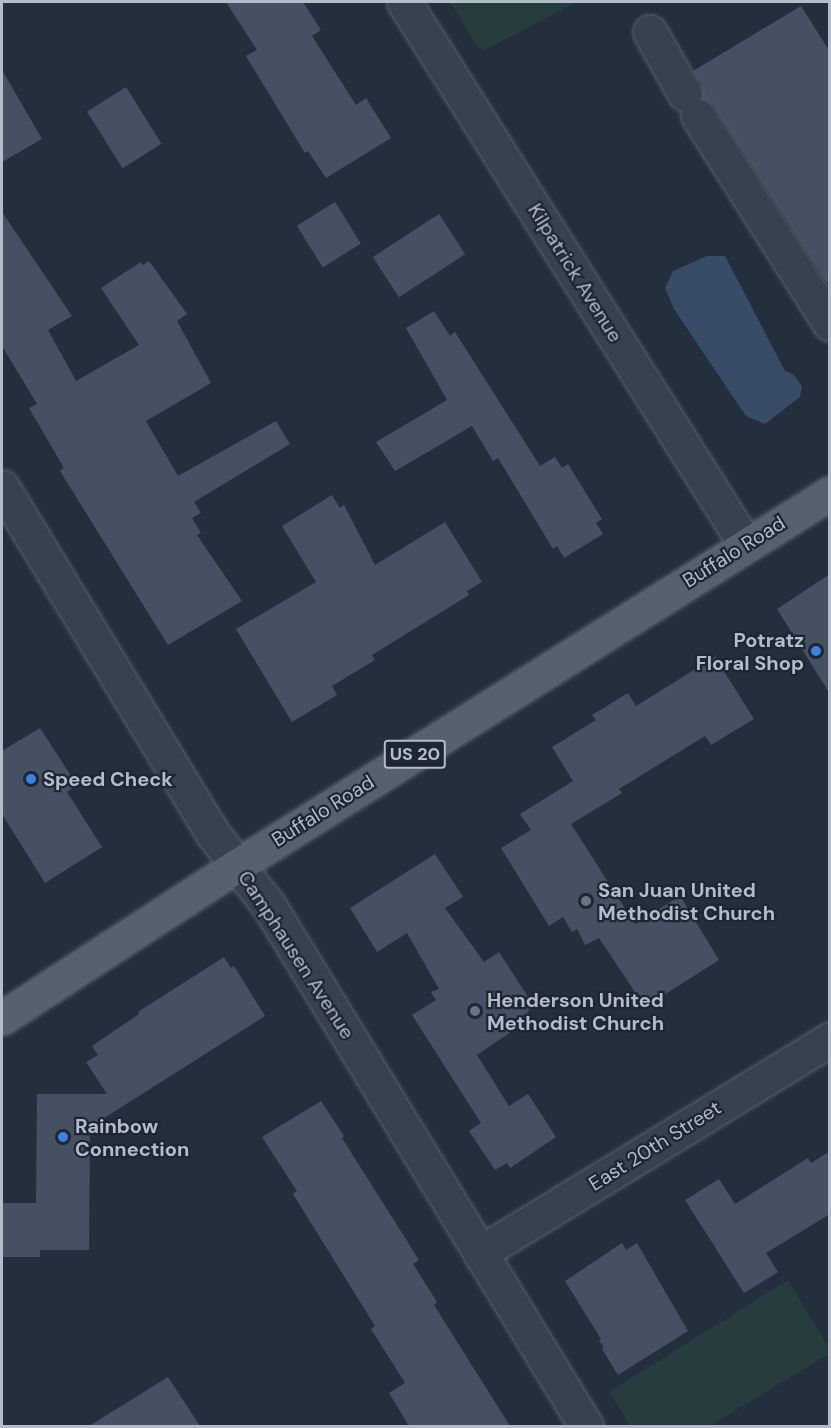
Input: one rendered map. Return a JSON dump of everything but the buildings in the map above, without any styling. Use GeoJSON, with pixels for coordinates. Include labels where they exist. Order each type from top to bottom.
{"type":"FeatureCollection","features":[{"type":"Feature","properties":{"kind":"main road","name":"Buffalo Road"},"geometry":{"type":"LineString","coordinates":[[2,1018],[238,865],[830,493]]}},
{"type":"Feature","properties":{"kind":"street","name":"Kilpatrick Avenue"},"geometry":{"type":"LineString","coordinates":[[404,2],[746,545]]}},
{"type":"Feature","properties":{"kind":"street"},"geometry":{"type":"LineString","coordinates":[[650,32],[692,105],[830,324]]}},
{"type":"Feature","properties":{"kind":"street","name":"Camphausen Avenue"},"geometry":{"type":"LineString","coordinates":[[2,487],[213,834],[269,906],[586,1426]]}},
{"type":"Feature","properties":{"kind":"street","name":"East 20th Street"},"geometry":{"type":"LineString","coordinates":[[480,1253],[830,1039]]}},
{"type":"Feature","properties":{"kind":"green space"},"geometry":{"type":"Polygon","coordinates":[[[450,2],[577,2],[485,50],[479,49],[450,2]]]}},
{"type":"Feature","properties":{"kind":"green space"},"geometry":{"type":"Polygon","coordinates":[[[788,1280],[829,1348],[829,1354],[710,1426],[630,1426],[609,1392],[788,1280]]]}},
{"type":"Feature","properties":{"kind":"water"},"geometry":{"type":"Polygon","coordinates":[[[707,256],[725,256],[785,371],[793,374],[802,386],[800,397],[765,424],[746,416],[674,309],[665,288],[673,271],[707,256]]]}},
{"type":"Feature","properties":{"kind":"place","name":"Potratz Floral Shop"},"geometry":{"type":"Point","coordinates":[816,651]}},
{"type":"Feature","properties":{"kind":"place","name":"Speed Check"},"geometry":{"type":"Point","coordinates":[31,779]}},
{"type":"Feature","properties":{"kind":"place","name":"San Juan United Methodist Church"},"geometry":{"type":"Point","coordinates":[586,901]}},
{"type":"Feature","properties":{"kind":"place","name":"Henderson United Methodist Church"},"geometry":{"type":"Point","coordinates":[475,1011]}},
{"type":"Feature","properties":{"kind":"place","name":"Rainbow Connection"},"geometry":{"type":"Point","coordinates":[63,1137]}}]}
